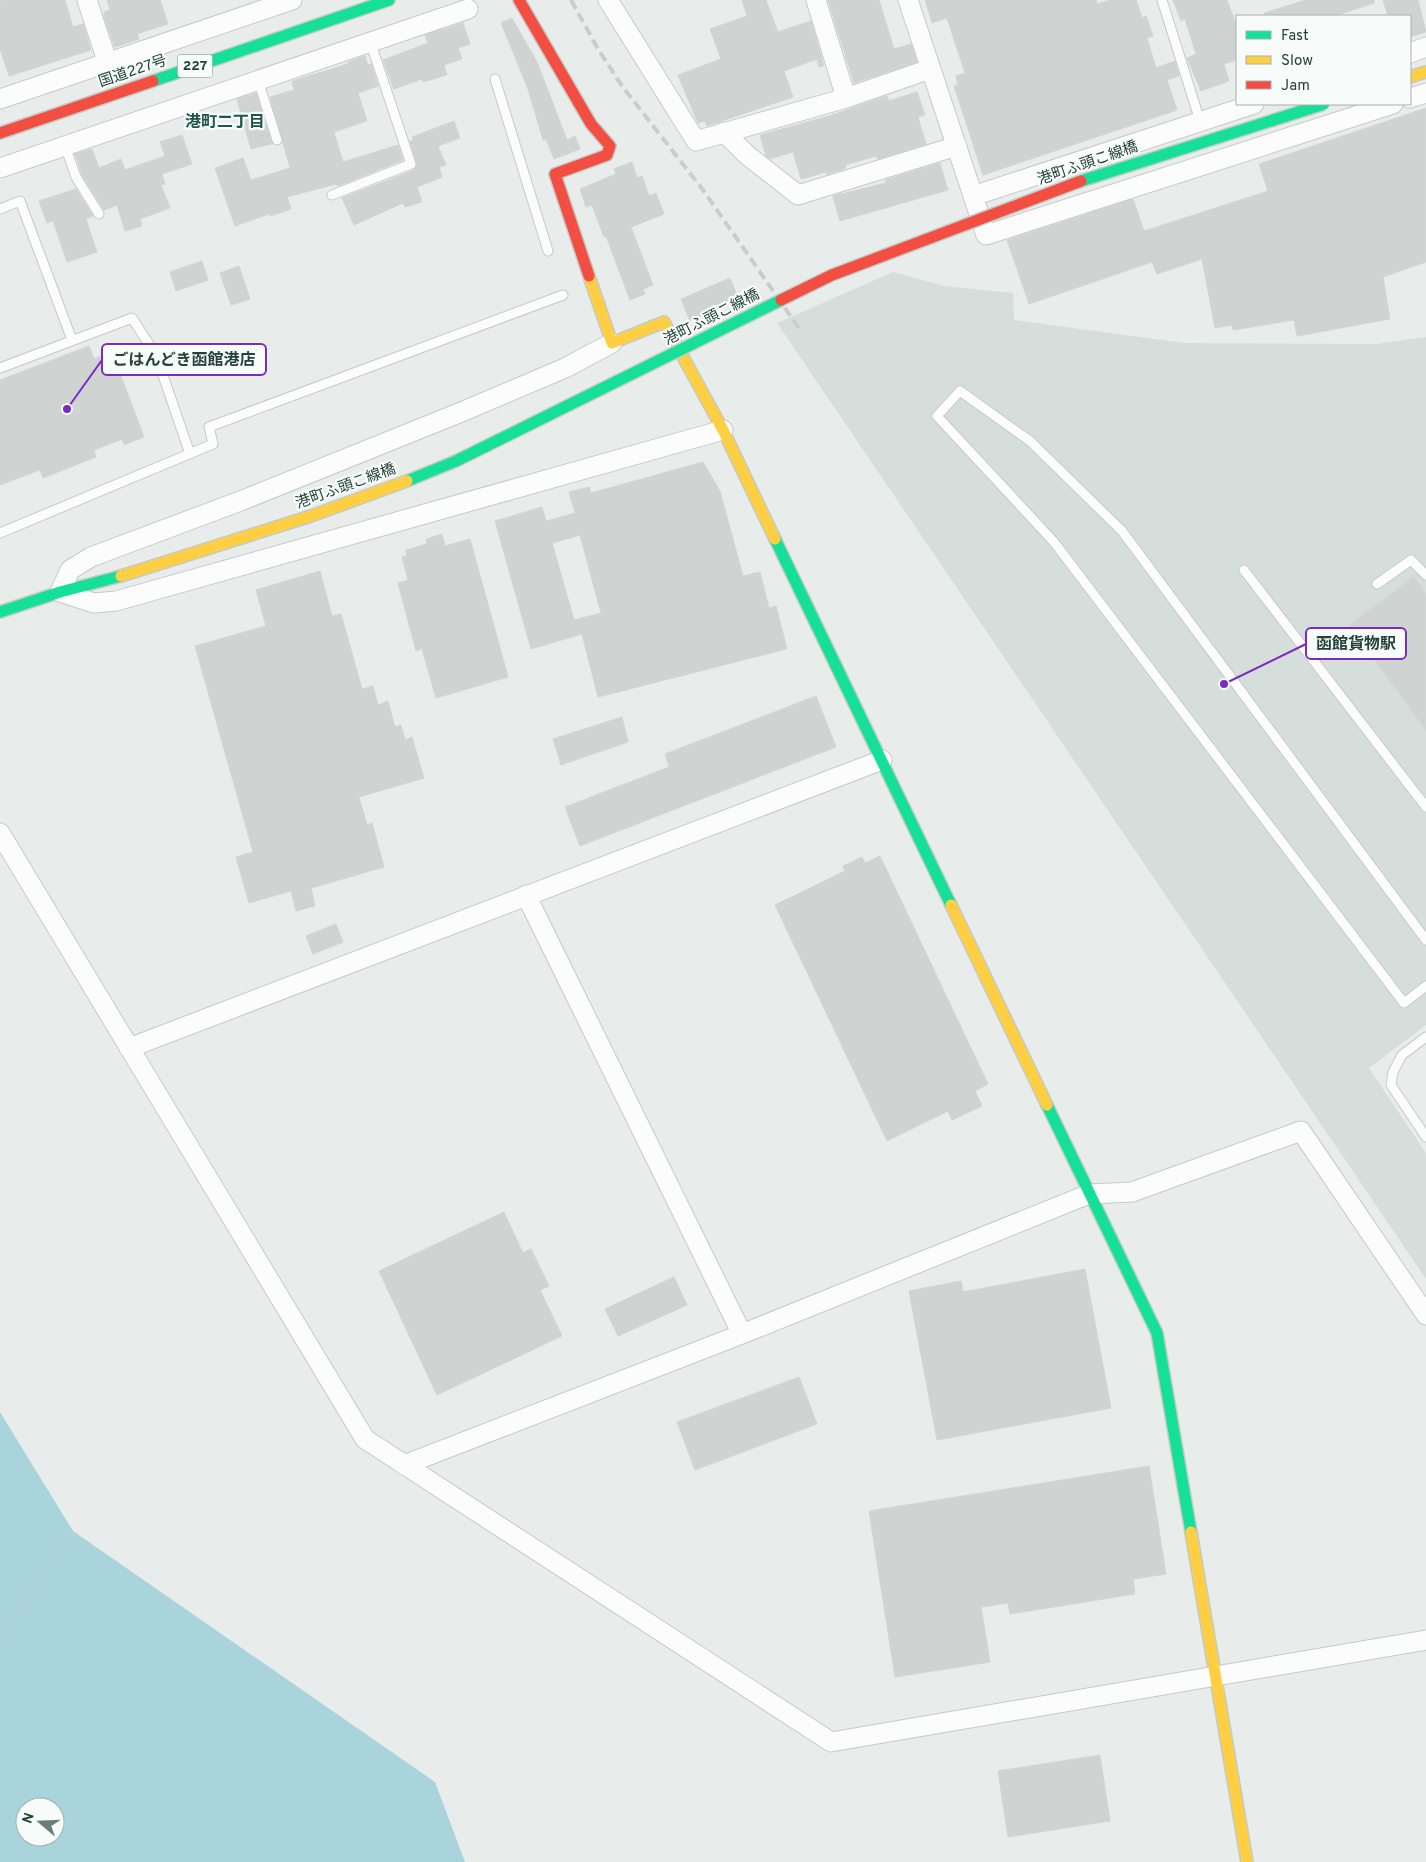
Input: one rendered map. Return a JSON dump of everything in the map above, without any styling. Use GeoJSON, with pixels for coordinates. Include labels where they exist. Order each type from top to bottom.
{"type":"FeatureCollection","features":[{"type":"Feature","properties":{"kind":"main road","name":"国道227号"},"geometry":{"type":"LineString","coordinates":[[0,133],[389,0]]}},
{"type":"Feature","properties":{"kind":"main road"},"geometry":{"type":"LineString","coordinates":[[519,0],[591,124],[610,146],[607,155],[555,174],[612,343],[664,322],[723,430],[1157,1333],[1247,1862]]}},
{"type":"Feature","properties":{"kind":"main road"},"geometry":{"type":"LineString","coordinates":[[1411,77],[1426,72]]}},
{"type":"Feature","properties":{"kind":"main road","name":"港町ふ頭こ線橋"},"geometry":{"type":"LineString","coordinates":[[0,612],[311,516],[382,491],[456,460],[832,275],[1091,177],[1321,105]]}},
{"type":"Feature","properties":{"kind":"street"},"geometry":{"type":"LineString","coordinates":[[88,0],[108,64]]}},
{"type":"Feature","properties":{"kind":"street"},"geometry":{"type":"LineString","coordinates":[[0,99],[108,64],[292,0]]}},
{"type":"Feature","properties":{"kind":"street"},"geometry":{"type":"LineString","coordinates":[[608,0],[696,141],[846,98],[930,70]]}},
{"type":"Feature","properties":{"kind":"street"},"geometry":{"type":"LineString","coordinates":[[816,0],[846,98]]}},
{"type":"Feature","properties":{"kind":"street"},"geometry":{"type":"LineString","coordinates":[[908,0],[986,235],[1390,105]]}},
{"type":"Feature","properties":{"kind":"street"},"geometry":{"type":"LineString","coordinates":[[0,168],[468,9]]}},
{"type":"Feature","properties":{"kind":"street"},"geometry":{"type":"LineString","coordinates":[[1411,53],[1426,47]]}},
{"type":"Feature","properties":{"kind":"street"},"geometry":{"type":"LineString","coordinates":[[1411,98],[1426,93]]}},
{"type":"Feature","properties":{"kind":"street"},"geometry":{"type":"LineString","coordinates":[[973,196],[1251,105]]}},
{"type":"Feature","properties":{"kind":"street"},"geometry":{"type":"LineString","coordinates":[[724,132],[747,155],[798,195],[957,146]]}},
{"type":"Feature","properties":{"kind":"street"},"geometry":{"type":"LineString","coordinates":[[612,343],[565,368],[459,413],[243,500],[91,557],[70,570],[60,592],[94,603],[116,601],[723,430]]}},
{"type":"Feature","properties":{"kind":"street"},"geometry":{"type":"LineString","coordinates":[[129,1048],[882,760]]}},
{"type":"Feature","properties":{"kind":"street"},"geometry":{"type":"LineString","coordinates":[[0,833],[365,1439],[831,1742],[1426,1640]]}},
{"type":"Feature","properties":{"kind":"street"},"geometry":{"type":"LineString","coordinates":[[526,895],[742,1334]]}},
{"type":"Feature","properties":{"kind":"street"},"geometry":{"type":"LineString","coordinates":[[404,1465],[742,1334],[1089,1194],[1132,1192],[1301,1131],[1426,1315]]}},
{"type":"Feature","properties":{"kind":"lane"},"geometry":{"type":"LineString","coordinates":[[1162,0],[1200,121]]}},
{"type":"Feature","properties":{"kind":"lane"},"geometry":{"type":"LineString","coordinates":[[332,195],[411,164],[370,41]]}},
{"type":"Feature","properties":{"kind":"lane"},"geometry":{"type":"LineString","coordinates":[[495,79],[548,251]]}},
{"type":"Feature","properties":{"kind":"lane"},"geometry":{"type":"LineString","coordinates":[[258,80],[277,140]]}},
{"type":"Feature","properties":{"kind":"lane"},"geometry":{"type":"LineString","coordinates":[[65,146],[76,177],[99,214]]}},
{"type":"Feature","properties":{"kind":"lane"},"geometry":{"type":"LineString","coordinates":[[0,209],[20,201],[72,340]]}},
{"type":"Feature","properties":{"kind":"lane"},"geometry":{"type":"LineString","coordinates":[[0,533],[213,444],[209,428],[563,295]]}},
{"type":"Feature","properties":{"kind":"lane"},"geometry":{"type":"LineString","coordinates":[[0,368],[132,318],[156,355],[190,454]]}},
{"type":"Feature","properties":{"kind":"lane"},"geometry":{"type":"LineString","coordinates":[[1426,940],[1122,531],[1030,441],[960,391],[937,416],[1054,542],[1404,1003],[1426,986]]}},
{"type":"Feature","properties":{"kind":"lane"},"geometry":{"type":"LineString","coordinates":[[1376,584],[1410,560],[1426,574]]}},
{"type":"Feature","properties":{"kind":"lane"},"geometry":{"type":"LineString","coordinates":[[1244,570],[1426,807]]}},
{"type":"Feature","properties":{"kind":"lane"},"geometry":{"type":"LineString","coordinates":[[1426,1037],[1402,1055],[1393,1072],[1391,1084],[1426,1137]]}},
{"type":"Feature","properties":{"kind":"path"},"geometry":{"type":"LineString","coordinates":[[0,1644],[73,1531]]}},
{"type":"Feature","properties":{"kind":"shaded area"},"geometry":{"type":"Polygon","coordinates":[[[893,272],[944,286],[1013,293],[1014,320],[1184,343],[1376,344],[1426,337],[1426,1025],[1369,1068],[1426,1153],[1426,1279],[777,323],[893,272]]]}},
{"type":"Feature","properties":{"kind":"water"},"geometry":{"type":"Polygon","coordinates":[[[0,1412],[73,1531],[435,1782],[465,1862],[0,1862],[0,1412]]]}},
{"type":"Feature","properties":{"kind":"building"},"geometry":{"type":"Polygon","coordinates":[[[0,0],[65,0],[73,27],[83,24],[91,50],[9,76],[0,49],[0,0]]]}},
{"type":"Feature","properties":{"kind":"building"},"geometry":{"type":"Polygon","coordinates":[[[107,0],[160,0],[168,24],[137,34],[139,39],[115,47],[104,17],[104,12],[110,10],[107,0]]]}},
{"type":"Feature","properties":{"kind":"building"},"geometry":{"type":"Polygon","coordinates":[[[742,0],[766,0],[778,32],[811,21],[824,66],[819,67],[817,59],[784,71],[793,97],[707,126],[705,121],[698,123],[678,75],[721,59],[710,29],[747,16],[742,0]]]}},
{"type":"Feature","properties":{"kind":"building"},"geometry":{"type":"Polygon","coordinates":[[[828,0],[879,0],[894,49],[911,44],[917,62],[854,83],[828,0]]]}},
{"type":"Feature","properties":{"kind":"building"},"geometry":{"type":"Polygon","coordinates":[[[925,0],[1096,0],[1097,4],[1110,0],[1136,0],[1142,18],[1146,16],[1153,36],[1147,38],[1156,68],[1175,61],[1179,76],[1167,80],[1177,110],[983,175],[954,86],[958,85],[956,76],[965,73],[947,18],[932,23],[925,0]]]}},
{"type":"Feature","properties":{"kind":"building"},"geometry":{"type":"Polygon","coordinates":[[[1173,0],[1227,0],[1236,24],[1236,60],[1224,64],[1229,81],[1201,91],[1187,58],[1196,54],[1185,19],[1181,21],[1173,0]]]}},
{"type":"Feature","properties":{"kind":"building"},"geometry":{"type":"Polygon","coordinates":[[[1306,0],[1374,0],[1374,3],[1337,15],[1265,15],[1264,13],[1306,0]]]}},
{"type":"Feature","properties":{"kind":"building"},"geometry":{"type":"Polygon","coordinates":[[[1383,0],[1418,0],[1426,32],[1411,37],[1411,15],[1388,15],[1383,0]]]}},
{"type":"Feature","properties":{"kind":"building"},"geometry":{"type":"Polygon","coordinates":[[[512,18],[537,62],[567,140],[575,136],[580,149],[554,159],[546,139],[543,140],[528,89],[501,23],[512,18]]]}},
{"type":"Feature","properties":{"kind":"building"},"geometry":{"type":"Polygon","coordinates":[[[463,23],[470,44],[458,48],[462,59],[444,65],[447,75],[423,82],[422,79],[394,89],[383,60],[428,43],[425,35],[463,23]]]}},
{"type":"Feature","properties":{"kind":"building"},"geometry":{"type":"Polygon","coordinates":[[[365,56],[368,65],[371,64],[378,86],[358,93],[367,121],[334,132],[343,162],[398,145],[403,160],[338,186],[336,184],[287,197],[291,209],[270,216],[269,214],[235,226],[215,168],[243,158],[251,180],[290,168],[270,97],[294,90],[292,81],[348,64],[348,62],[365,56]]]}},
{"type":"Feature","properties":{"kind":"building"},"geometry":{"type":"Polygon","coordinates":[[[917,92],[925,115],[918,117],[926,144],[878,159],[876,156],[845,165],[846,168],[827,174],[826,172],[801,179],[793,152],[770,159],[766,156],[760,135],[829,116],[887,96],[889,101],[917,92]]]}},
{"type":"Feature","properties":{"kind":"building"},"geometry":{"type":"Polygon","coordinates":[[[256,93],[272,144],[251,149],[237,99],[256,93]]]}},
{"type":"Feature","properties":{"kind":"building"},"geometry":{"type":"Polygon","coordinates":[[[1426,108],[1426,262],[1383,277],[1390,319],[1297,336],[1294,320],[1233,330],[1232,325],[1215,328],[1202,259],[1157,274],[1152,262],[1029,304],[1007,240],[1133,199],[1144,231],[1268,191],[1259,164],[1426,108]]]}},
{"type":"Feature","properties":{"kind":"building"},"geometry":{"type":"Polygon","coordinates":[[[454,121],[460,138],[438,146],[446,165],[439,167],[442,177],[417,187],[422,202],[405,207],[403,203],[354,225],[342,198],[414,170],[417,165],[410,141],[414,140],[412,137],[454,121]]]}},
{"type":"Feature","properties":{"kind":"building"},"geometry":{"type":"Polygon","coordinates":[[[182,135],[192,164],[162,174],[165,184],[161,185],[170,208],[140,219],[142,226],[125,231],[117,205],[104,210],[82,175],[75,154],[92,149],[99,168],[121,159],[125,170],[165,156],[160,142],[182,135]]]}},
{"type":"Feature","properties":{"kind":"building"},"geometry":{"type":"Polygon","coordinates":[[[632,162],[637,178],[642,176],[649,196],[656,193],[664,214],[631,227],[653,285],[643,289],[645,294],[630,300],[606,236],[604,237],[592,205],[586,207],[580,189],[616,174],[614,169],[632,162]]]}},
{"type":"Feature","properties":{"kind":"building"},"geometry":{"type":"Polygon","coordinates":[[[940,163],[948,190],[840,221],[833,196],[886,183],[885,180],[940,163]]]}},
{"type":"Feature","properties":{"kind":"building"},"geometry":{"type":"Polygon","coordinates":[[[76,189],[93,216],[86,219],[97,252],[67,262],[53,221],[47,223],[39,201],[76,189]]]}},
{"type":"Feature","properties":{"kind":"building"},"geometry":{"type":"Polygon","coordinates":[[[202,261],[208,280],[176,291],[170,272],[202,261]]]}},
{"type":"Feature","properties":{"kind":"building"},"geometry":{"type":"Polygon","coordinates":[[[239,266],[250,299],[231,305],[220,273],[239,266]]]}},
{"type":"Feature","properties":{"kind":"building"},"geometry":{"type":"Polygon","coordinates":[[[730,278],[739,300],[690,321],[681,299],[730,278]]]}},
{"type":"Feature","properties":{"kind":"building"},"geometry":{"type":"Polygon","coordinates":[[[89,346],[94,359],[112,352],[144,437],[124,445],[122,439],[94,450],[96,457],[43,478],[40,470],[0,485],[0,380],[89,346]]]}},
{"type":"Feature","properties":{"kind":"building"},"geometry":{"type":"Polygon","coordinates":[[[703,462],[720,491],[743,576],[760,572],[769,608],[776,606],[787,649],[598,697],[582,634],[531,649],[495,521],[542,507],[546,521],[575,513],[569,492],[589,487],[591,493],[703,462]],[[580,535],[552,543],[574,620],[601,613],[580,535]]]}},
{"type":"Feature","properties":{"kind":"building"},"geometry":{"type":"Polygon","coordinates":[[[442,534],[445,546],[470,539],[508,677],[436,698],[422,649],[416,651],[398,583],[408,580],[402,557],[407,556],[406,550],[427,544],[426,539],[442,534]]]}},
{"type":"Feature","properties":{"kind":"building"},"geometry":{"type":"Polygon","coordinates":[[[320,571],[332,616],[341,614],[362,689],[373,686],[378,705],[388,701],[395,727],[401,725],[405,740],[412,737],[424,778],[359,797],[367,825],[372,823],[384,867],[311,888],[315,906],[296,911],[291,891],[249,903],[236,857],[253,852],[195,646],[266,626],[256,590],[320,571]]]}},
{"type":"Feature","properties":{"kind":"building"},"geometry":{"type":"Polygon","coordinates":[[[1414,577],[1426,594],[1426,730],[1349,625],[1414,577]]]}},
{"type":"Feature","properties":{"kind":"building"},"geometry":{"type":"Polygon","coordinates":[[[816,696],[836,747],[580,846],[565,807],[669,767],[665,754],[816,696]]]}},
{"type":"Feature","properties":{"kind":"building"},"geometry":{"type":"Polygon","coordinates":[[[622,717],[628,742],[561,765],[553,739],[622,717]]]}},
{"type":"Feature","properties":{"kind":"building"},"geometry":{"type":"Polygon","coordinates":[[[880,856],[988,1084],[975,1091],[982,1106],[952,1120],[948,1111],[887,1141],[775,905],[845,871],[843,866],[862,857],[865,863],[880,856]]]}},
{"type":"Feature","properties":{"kind":"building"},"geometry":{"type":"Polygon","coordinates":[[[336,924],[343,942],[313,954],[306,936],[336,924]]]}},
{"type":"Feature","properties":{"kind":"building"},"geometry":{"type":"Polygon","coordinates":[[[504,1212],[523,1253],[531,1249],[549,1286],[540,1290],[562,1336],[437,1395],[379,1271],[504,1212]]]}},
{"type":"Feature","properties":{"kind":"building"},"geometry":{"type":"Polygon","coordinates":[[[1085,1269],[1111,1408],[937,1440],[909,1291],[961,1281],[963,1292],[1085,1269]]]}},
{"type":"Feature","properties":{"kind":"building"},"geometry":{"type":"Polygon","coordinates":[[[674,1277],[687,1305],[618,1336],[605,1309],[674,1277]]]}},
{"type":"Feature","properties":{"kind":"building"},"geometry":{"type":"Polygon","coordinates":[[[799,1377],[817,1424],[695,1470],[677,1422],[799,1377]]]}},
{"type":"Feature","properties":{"kind":"building"},"geometry":{"type":"Polygon","coordinates":[[[1149,1466],[1166,1574],[1133,1579],[1135,1594],[1010,1614],[1008,1603],[981,1607],[990,1662],[895,1677],[869,1511],[1149,1466]]]}},
{"type":"Feature","properties":{"kind":"building"},"geometry":{"type":"Polygon","coordinates":[[[1100,1755],[1110,1821],[1008,1837],[998,1771],[1100,1755]]]}},
{"type":"Feature","properties":{"kind":"railway"},"geometry":{"type":"LineString","coordinates":[[571,0],[598,49],[622,86],[703,190],[801,331]]}},
{"type":"Feature","properties":{"kind":"traffic: fast"},"geometry":{"type":"LineString","coordinates":[[153,81],[389,0]]}},
{"type":"Feature","properties":{"kind":"traffic: fast"},"geometry":{"type":"LineString","coordinates":[[1081,181],[1321,105]]}},
{"type":"Feature","properties":{"kind":"traffic: fast"},"geometry":{"type":"LineString","coordinates":[[407,481],[456,461],[781,300]]}},
{"type":"Feature","properties":{"kind":"traffic: fast"},"geometry":{"type":"LineString","coordinates":[[775,539],[951,905]]}},
{"type":"Feature","properties":{"kind":"traffic: fast"},"geometry":{"type":"LineString","coordinates":[[0,612],[60,592],[121,576]]}},
{"type":"Feature","properties":{"kind":"traffic: fast"},"geometry":{"type":"LineString","coordinates":[[1047,1105],[1157,1333],[1191,1532]]}},
{"type":"Feature","properties":{"kind":"traffic: slow"},"geometry":{"type":"LineString","coordinates":[[1411,77],[1426,72]]}},
{"type":"Feature","properties":{"kind":"traffic: slow"},"geometry":{"type":"LineString","coordinates":[[589,276],[612,343],[664,322],[723,430],[775,539]]}},
{"type":"Feature","properties":{"kind":"traffic: slow"},"geometry":{"type":"LineString","coordinates":[[121,576],[311,516],[407,481]]}},
{"type":"Feature","properties":{"kind":"traffic: slow"},"geometry":{"type":"LineString","coordinates":[[951,905],[1047,1105]]}},
{"type":"Feature","properties":{"kind":"traffic: slow"},"geometry":{"type":"LineString","coordinates":[[1191,1532],[1247,1862]]}},
{"type":"Feature","properties":{"kind":"traffic: jam"},"geometry":{"type":"LineString","coordinates":[[519,0],[591,124],[610,146],[607,155],[555,174],[589,276]]}},
{"type":"Feature","properties":{"kind":"traffic: jam"},"geometry":{"type":"LineString","coordinates":[[0,133],[153,81]]}},
{"type":"Feature","properties":{"kind":"traffic: jam"},"geometry":{"type":"LineString","coordinates":[[781,300],[832,275],[1081,181]]}},
{"type":"Feature","properties":{"kind":"place","name":"ごはんどき函館港店"},"geometry":{"type":"Point","coordinates":[67,409]}},
{"type":"Feature","properties":{"kind":"place","name":"函館貨物駅"},"geometry":{"type":"Point","coordinates":[1224,684]}},
{"type":"Feature","properties":{"kind":"district","name":"港町二丁目"},"geometry":{"type":"Point","coordinates":[225,123]}}]}
